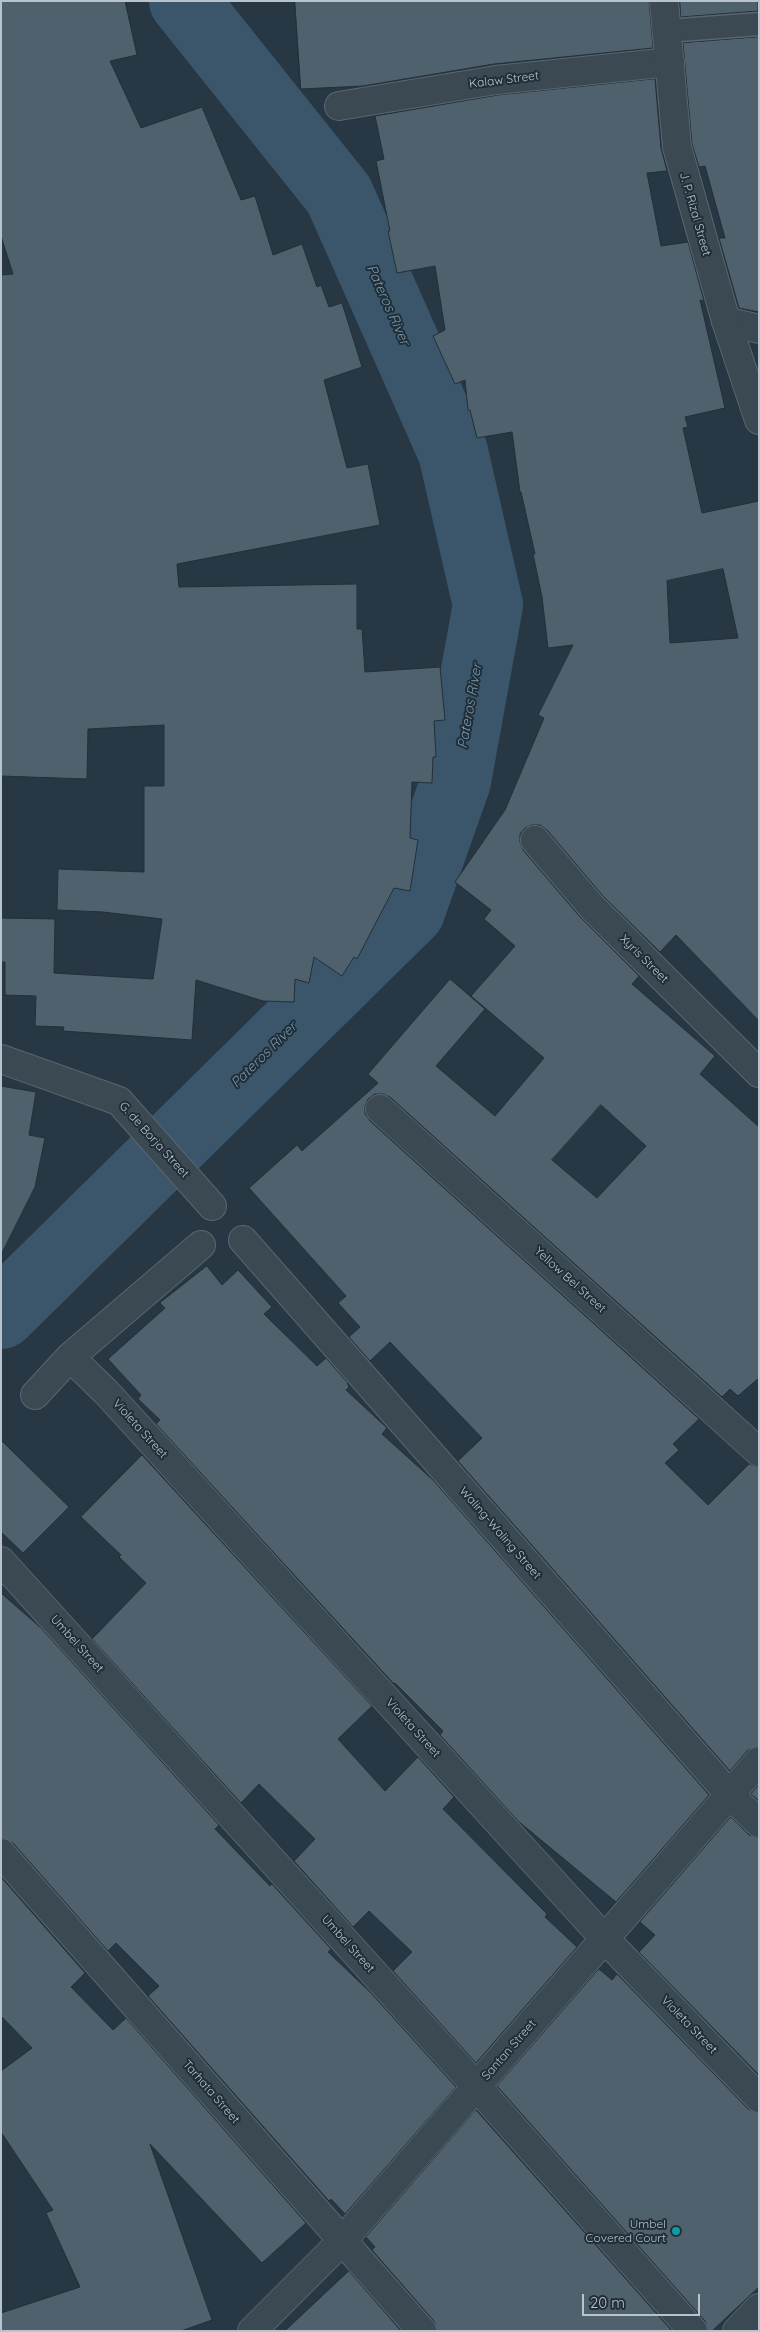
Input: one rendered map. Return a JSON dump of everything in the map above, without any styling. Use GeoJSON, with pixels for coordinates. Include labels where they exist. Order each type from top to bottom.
{"type":"FeatureCollection","features":[{"type":"Feature","properties":{"kind":"street","name":"J. P. Rizal Street"},"geometry":{"type":"LineString","coordinates":[[664,1],[676,147],[726,322],[759,420]]}},
{"type":"Feature","properties":{"kind":"street","name":"Kalaw Street"},"geometry":{"type":"LineString","coordinates":[[339,106],[496,80],[670,62]]}},
{"type":"Feature","properties":{"kind":"street"},"geometry":{"type":"LineString","coordinates":[[726,322],[759,329]]}},
{"type":"Feature","properties":{"kind":"street","name":"Xyris Street"},"geometry":{"type":"LineString","coordinates":[[535,840],[592,907],[759,1073]]}},
{"type":"Feature","properties":{"kind":"street","name":"G. de Borja Street"},"geometry":{"type":"LineString","coordinates":[[1,1059],[119,1101],[212,1206]]}},
{"type":"Feature","properties":{"kind":"street","name":"Yellow Bel Street"},"geometry":{"type":"LineString","coordinates":[[380,1109],[759,1452]]}},
{"type":"Feature","properties":{"kind":"street","name":"Waling-Waling Street"},"geometry":{"type":"LineString","coordinates":[[243,1240],[730,1795],[759,1823]]}},
{"type":"Feature","properties":{"kind":"street"},"geometry":{"type":"LineString","coordinates":[[34,1395],[70,1356],[201,1245]]}},
{"type":"Feature","properties":{"kind":"street","name":"Violeta Street"},"geometry":{"type":"LineString","coordinates":[[70,1356],[107,1393],[605,1939],[759,2098]]}},
{"type":"Feature","properties":{"kind":"street","name":"Umbel Street"},"geometry":{"type":"LineString","coordinates":[[1,1561],[477,2087],[693,2331]]}},
{"type":"Feature","properties":{"kind":"street","name":"Santan Street"},"geometry":{"type":"LineString","coordinates":[[252,2331],[342,2241],[759,1761]]}},
{"type":"Feature","properties":{"kind":"street","name":"Tarhata Street"},"geometry":{"type":"LineString","coordinates":[[1,1853],[422,2331]]}},
{"type":"Feature","properties":{"kind":"street"},"geometry":{"type":"LineString","coordinates":[[737,2331],[759,2308]]}},
{"type":"Feature","properties":{"kind":"lane"},"geometry":{"type":"LineString","coordinates":[[667,31],[759,24]]}},
{"type":"Feature","properties":{"kind":"building"},"geometry":{"type":"Polygon","coordinates":[[[1,1],[125,1],[137,55],[110,61],[141,128],[202,107],[241,200],[255,196],[273,255],[302,244],[317,287],[321,285],[329,307],[342,303],[362,367],[324,380],[347,468],[368,464],[380,525],[177,564],[179,587],[357,584],[357,629],[362,629],[365,672],[440,667],[445,720],[434,721],[436,757],[433,757],[432,783],[412,782],[410,838],[418,840],[410,891],[394,888],[357,959],[354,957],[342,976],[314,957],[309,983],[295,979],[294,1002],[263,1001],[196,980],[192,1040],[63,1031],[64,1027],[35,1026],[36,996],[5,995],[5,962],[1,962],[1,918],[55,919],[54,973],[153,979],[162,919],[103,912],[57,910],[58,869],[144,872],[144,786],[164,786],[164,725],[88,729],[87,779],[1,776],[1,275],[13,274],[1,236],[1,1]]]}},
{"type":"Feature","properties":{"kind":"building"},"geometry":{"type":"Polygon","coordinates":[[[295,1],[649,1],[653,48],[494,64],[363,86],[301,89],[295,1]]]}},
{"type":"Feature","properties":{"kind":"building"},"geometry":{"type":"Polygon","coordinates":[[[680,1],[758,1],[758,11],[681,17],[680,1]]]}},
{"type":"Feature","properties":{"kind":"building"},"geometry":{"type":"Polygon","coordinates":[[[759,37],[759,312],[739,308],[719,238],[725,238],[705,166],[699,167],[692,144],[683,43],[759,37]]]}},
{"type":"Feature","properties":{"kind":"building"},"geometry":{"type":"Polygon","coordinates":[[[655,79],[661,148],[667,171],[647,173],[661,246],[688,242],[704,301],[700,300],[725,408],[685,417],[688,427],[683,428],[702,513],[759,501],[759,1021],[676,935],[660,952],[603,896],[547,830],[540,825],[532,825],[525,828],[520,834],[520,842],[523,850],[580,917],[639,976],[632,984],[715,1056],[700,1074],[759,1127],[759,1378],[738,1396],[730,1389],[722,1397],[390,1097],[383,1094],[375,1094],[368,1099],[365,1106],[365,1114],[370,1121],[699,1419],[673,1444],[679,1450],[665,1463],[708,1505],[749,1464],[759,1467],[759,1746],[748,1750],[730,1771],[458,1461],[482,1438],[390,1342],[370,1361],[349,1337],[360,1327],[338,1303],[346,1296],[249,1188],[297,1145],[302,1151],[378,1083],[368,1074],[450,979],[485,1009],[436,1066],[495,1116],[544,1058],[471,996],[515,946],[484,919],[491,910],[455,882],[505,810],[544,718],[538,715],[573,645],[548,648],[542,597],[533,554],[535,554],[520,492],[512,432],[477,438],[470,410],[468,410],[465,380],[455,384],[433,336],[445,330],[435,266],[397,273],[376,161],[384,159],[375,116],[498,95],[655,79]],[[723,569],[667,581],[670,643],[738,638],[723,569]],[[601,1105],[552,1160],[597,1198],[646,1146],[601,1105]]]}},
{"type":"Feature","properties":{"kind":"building"},"geometry":{"type":"Polygon","coordinates":[[[1,1086],[36,1092],[29,1135],[45,1138],[35,1187],[1,1255],[1,1086]]]}},
{"type":"Feature","properties":{"kind":"building"},"geometry":{"type":"Polygon","coordinates":[[[207,1266],[222,1285],[238,1270],[272,1307],[264,1314],[317,1366],[326,1358],[347,1382],[349,1387],[346,1390],[387,1428],[382,1434],[433,1480],[709,1795],[616,1902],[518,1821],[440,1735],[443,1731],[394,1684],[156,1424],[160,1420],[138,1399],[141,1395],[108,1359],[165,1308],[160,1303],[207,1266]]]}},
{"type":"Feature","properties":{"kind":"building"},"geometry":{"type":"Polygon","coordinates":[[[1,1440],[69,1507],[23,1553],[1,1532],[1,1440]]]}},
{"type":"Feature","properties":{"kind":"building"},"geometry":{"type":"Polygon","coordinates":[[[142,1455],[372,1706],[338,1739],[385,1791],[418,1757],[454,1797],[443,1809],[547,1914],[545,1917],[577,1947],[476,2063],[393,1971],[412,1952],[369,1911],[353,1927],[294,1861],[315,1839],[259,1784],[241,1803],[92,1639],[146,1583],[119,1557],[121,1555],[81,1517],[142,1455]]]}},
{"type":"Feature","properties":{"kind":"building"},"geometry":{"type":"Polygon","coordinates":[[[1,1593],[41,1628],[219,1825],[215,1829],[270,1886],[272,1884],[331,1949],[328,1952],[371,1993],[456,2087],[345,2214],[331,2199],[329,2201],[148,1996],[159,1986],[116,1943],[108,1951],[13,1843],[1,1838],[1,1593]]]}},
{"type":"Feature","properties":{"kind":"building"},"geometry":{"type":"Polygon","coordinates":[[[759,1785],[759,1801],[751,1794],[759,1785]]]}},
{"type":"Feature","properties":{"kind":"building"},"geometry":{"type":"Polygon","coordinates":[[[731,1817],[749,1835],[759,1838],[759,2075],[639,1952],[655,1935],[640,1922],[731,1817]]]}},
{"type":"Feature","properties":{"kind":"building"},"geometry":{"type":"Polygon","coordinates":[[[1,1877],[85,1973],[71,1987],[113,2030],[126,2018],[306,2223],[262,2263],[150,2144],[212,2320],[181,2331],[1,2331],[1,2313],[80,2287],[46,2213],[53,2210],[1,2132],[1,2071],[32,2048],[1,2016],[1,1877]]]}},
{"type":"Feature","properties":{"kind":"building"},"geometry":{"type":"Polygon","coordinates":[[[599,1969],[612,1980],[617,1974],[748,2109],[759,2113],[759,2287],[712,2331],[708,2331],[705,2321],[497,2086],[599,1969]]]}},
{"type":"Feature","properties":{"kind":"building"},"geometry":{"type":"Polygon","coordinates":[[[476,2110],[672,2331],[437,2331],[434,2321],[372,2250],[375,2247],[366,2237],[476,2110]]]}},
{"type":"Feature","properties":{"kind":"building"},"geometry":{"type":"Polygon","coordinates":[[[349,2271],[401,2331],[285,2331],[349,2271]]]}},
{"type":"Feature","properties":{"kind":"waterway","name":"Pateros River"},"geometry":{"type":"LineString","coordinates":[[1,1314],[410,911],[456,781],[488,605],[453,452],[339,195],[184,1]]}},
{"type":"Feature","properties":{"kind":"place","name":"Umbel Covered Court"},"geometry":{"type":"Point","coordinates":[676,2231]}}]}
